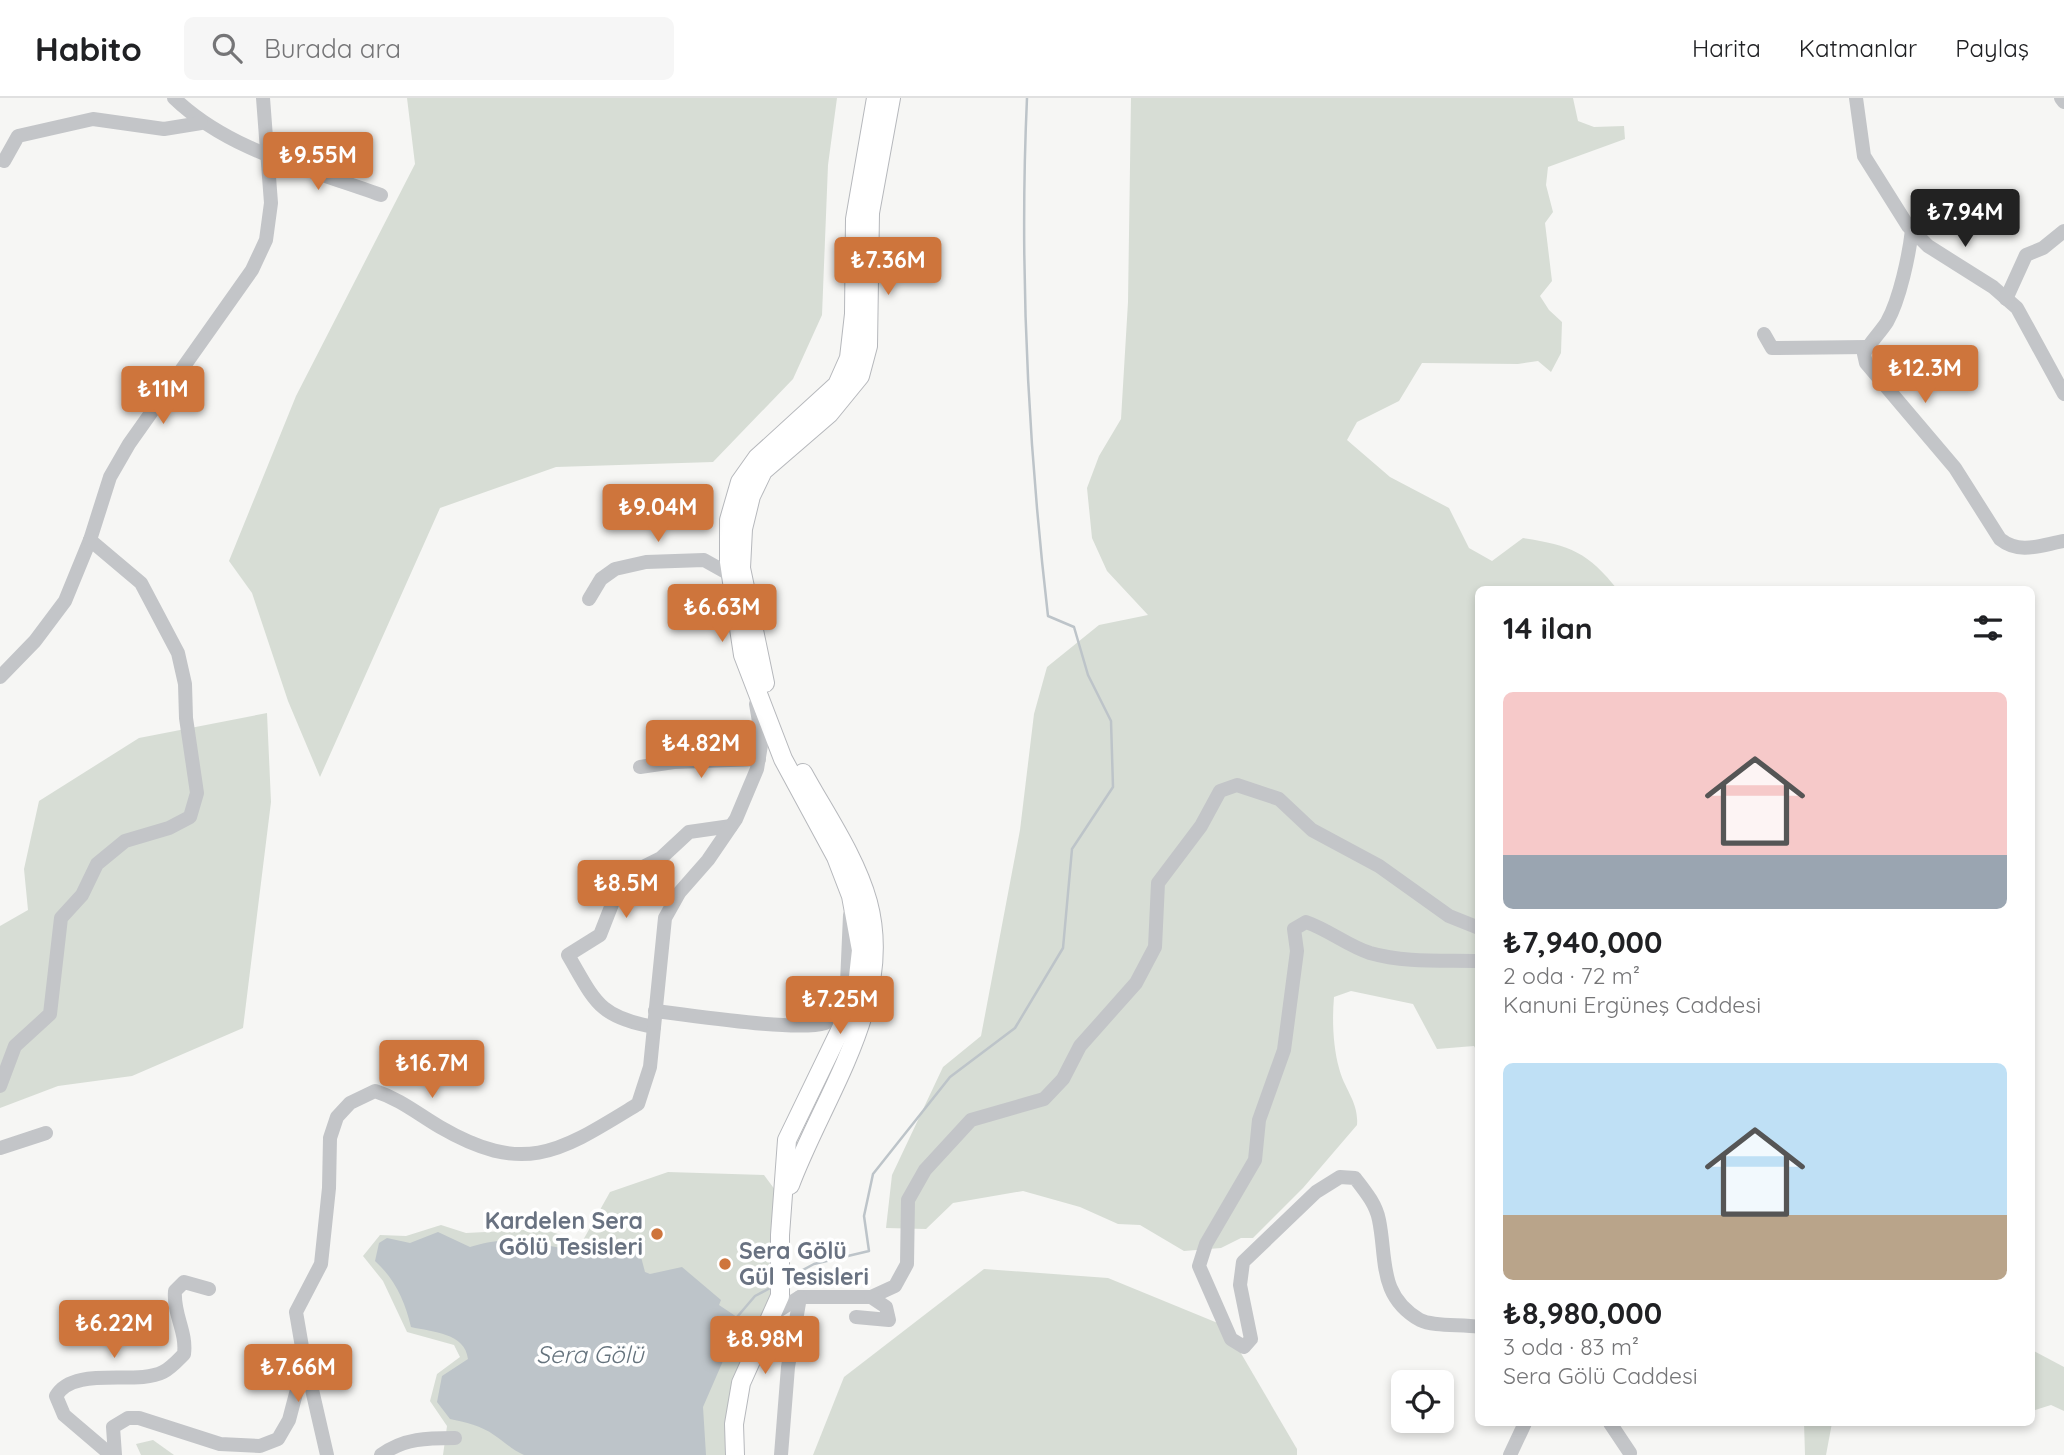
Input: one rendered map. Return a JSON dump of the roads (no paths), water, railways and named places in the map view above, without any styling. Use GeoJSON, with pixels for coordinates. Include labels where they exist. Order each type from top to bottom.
{"type":"FeatureCollection","features":[{"type":"Feature","properties":{"kind":"main road"},"geometry":{"type":"LineString","coordinates":[[735,1455],[734,1424],[741,1383],[780,1296],[780,1235],[787,1140],[847,1016],[857,986],[861,950],[851,896],[836,857],[783,759],[743,655],[738,580],[729,520],[740,482],[757,458],[837,385],[849,358],[854,314],[855,219],[876,98]]}},
{"type":"Feature","properties":{"kind":"main road"},"geometry":{"type":"LineString","coordinates":[[784,1202],[804,1147],[846,1062],[864,1010],[875,961],[868,904],[850,858],[795,759],[769,699],[738,580],[743,529],[751,496],[764,471],[789,446],[829,414],[860,376],[868,346],[870,213],[891,98]]}},
{"type":"Feature","properties":{"kind":"street"},"geometry":{"type":"LineString","coordinates":[[174,98],[201,123],[223,131],[268,156],[382,195]]}},
{"type":"Feature","properties":{"kind":"street"},"geometry":{"type":"LineString","coordinates":[[0,677],[55,618],[65,601],[90,540],[101,498],[129,444],[257,260],[266,240],[271,204],[263,98]]}},
{"type":"Feature","properties":{"kind":"street"},"geometry":{"type":"LineString","coordinates":[[1856,98],[1864,156],[1912,230],[1928,246],[2006,299],[2032,330],[2064,394]]}},
{"type":"Feature","properties":{"kind":"street"},"geometry":{"type":"LineString","coordinates":[[2061,98],[2064,103]]}},
{"type":"Feature","properties":{"kind":"street"},"geometry":{"type":"LineString","coordinates":[[4,161],[18,136],[60,125],[93,120],[164,129],[201,123]]}},
{"type":"Feature","properties":{"kind":"street"},"geometry":{"type":"LineString","coordinates":[[1912,230],[1909,252],[1888,320],[1867,347],[1864,354],[1867,363],[1955,468],[2000,539],[2010,546],[2022,549],[2064,541]]}},
{"type":"Feature","properties":{"kind":"street"},"geometry":{"type":"LineString","coordinates":[[2006,299],[2026,255],[2043,248],[2064,231]]}},
{"type":"Feature","properties":{"kind":"street"},"geometry":{"type":"LineString","coordinates":[[1764,334],[1772,348],[1867,347]]}},
{"type":"Feature","properties":{"kind":"street"},"geometry":{"type":"LineString","coordinates":[[0,1086],[15,1046],[50,1014],[61,918],[82,895],[97,864],[125,841],[169,828],[190,817],[197,793],[186,718],[185,684],[178,653],[141,583],[90,540]]}},
{"type":"Feature","properties":{"kind":"street"},"geometry":{"type":"LineString","coordinates":[[589,599],[601,579],[615,569],[646,562],[704,560],[738,580]]}},
{"type":"Feature","properties":{"kind":"street"},"geometry":{"type":"LineString","coordinates":[[327,1455],[296,1312],[321,1264],[329,1188],[330,1138],[337,1117],[350,1102],[375,1091],[410,1106],[440,1127],[485,1150],[521,1157],[552,1152],[638,1104],[650,1067],[665,918],[679,893],[731,826],[757,769],[762,739],[753,685],[758,662]]}},
{"type":"Feature","properties":{"kind":"street"},"geometry":{"type":"LineString","coordinates":[[640,767],[674,762],[759,759]]}},
{"type":"Feature","properties":{"kind":"street"},"geometry":{"type":"LineString","coordinates":[[773,1314],[800,1297],[872,1297],[895,1286],[908,1264],[908,1200],[925,1170],[971,1120],[1044,1099],[1063,1079],[1080,1046],[1136,983],[1154,947],[1158,883],[1201,826],[1220,791],[1237,785],[1279,799],[1312,830],[1378,866],[1449,916],[1475,926]]}},
{"type":"Feature","properties":{"kind":"street"},"geometry":{"type":"LineString","coordinates":[[654,1027],[627,1022],[606,1012],[568,955],[600,934],[618,889],[633,872],[661,858],[689,832],[731,826]]}},
{"type":"Feature","properties":{"kind":"street"},"geometry":{"type":"LineString","coordinates":[[655,1011],[818,1025],[839,1016],[846,1006],[850,858]]}},
{"type":"Feature","properties":{"kind":"street"},"geometry":{"type":"LineString","coordinates":[[1475,961],[1400,960],[1367,952],[1325,929],[1306,922],[1294,929],[1297,951],[1284,1051],[1259,1120],[1255,1160],[1206,1244],[1199,1266],[1231,1339],[1244,1347],[1251,1339],[1240,1285],[1243,1262],[1316,1192],[1339,1177],[1355,1178],[1373,1202],[1379,1219],[1384,1272],[1398,1301],[1422,1321],[1475,1327]]}},
{"type":"Feature","properties":{"kind":"street"},"geometry":{"type":"LineString","coordinates":[[0,1148],[46,1133]]}},
{"type":"Feature","properties":{"kind":"street"},"geometry":{"type":"LineString","coordinates":[[113,1455],[64,1415],[56,1396],[58,1392],[88,1379],[161,1374],[184,1354],[186,1343],[175,1311],[175,1291],[184,1282],[209,1289]]}},
{"type":"Feature","properties":{"kind":"street"},"geometry":{"type":"LineString","coordinates":[[781,1455],[788,1367],[800,1297]]}},
{"type":"Feature","properties":{"kind":"street"},"geometry":{"type":"LineString","coordinates":[[856,1317],[889,1320],[886,1307],[872,1297]]}},
{"type":"Feature","properties":{"kind":"street"},"geometry":{"type":"LineString","coordinates":[[113,1455],[113,1427],[128,1418],[139,1418],[220,1444],[260,1446],[278,1439],[289,1420],[299,1382],[302,1347]]}},
{"type":"Feature","properties":{"kind":"street"},"geometry":{"type":"LineString","coordinates":[[1510,1455],[1524,1426]]}},
{"type":"Feature","properties":{"kind":"street"},"geometry":{"type":"LineString","coordinates":[[1612,1426],[1630,1453]]}},
{"type":"Feature","properties":{"kind":"street"},"geometry":{"type":"LineString","coordinates":[[381,1455],[393,1446],[420,1438],[455,1438]]}},
{"type":"Feature","properties":{"kind":"water","name":"Sera Gölü"},"geometry":{"type":"Polygon","coordinates":[[[438,1232],[470,1247],[519,1240],[570,1249],[572,1255],[592,1255],[600,1249],[640,1253],[645,1272],[650,1274],[682,1267],[721,1300],[719,1305],[737,1317],[727,1327],[733,1338],[703,1407],[706,1455],[524,1455],[484,1429],[450,1419],[437,1402],[442,1376],[468,1359],[466,1350],[447,1335],[411,1327],[398,1291],[375,1261],[379,1243],[387,1238],[410,1243],[438,1232]]]}},
{"type":"Feature","properties":{"kind":"waterway"},"geometry":{"type":"LineString","coordinates":[[786,1279],[814,1264],[869,1251],[864,1216],[873,1174],[950,1077],[1015,1028],[1063,948],[1072,849],[1113,787],[1111,721],[1088,675],[1074,627],[1048,616],[1035,487],[1027,358],[1024,228],[1027,98]]}},
{"type":"Feature","properties":{"kind":"waterway"},"geometry":{"type":"LineString","coordinates":[[737,1317],[755,1296],[774,1286]]}},
{"type":"Feature","properties":{"kind":"place","name":"Kardelen Sera Gölü Tesisleri"},"geometry":{"type":"Point","coordinates":[657,1234]}},
{"type":"Feature","properties":{"kind":"place","name":"Sera Gölü Gül Tesisleri"},"geometry":{"type":"Point","coordinates":[725,1264]}}]}
